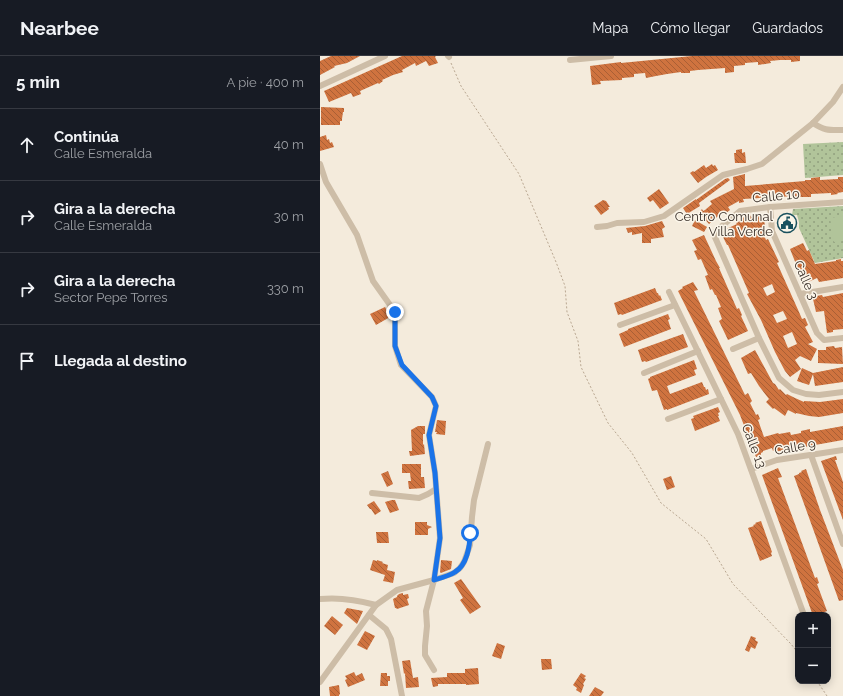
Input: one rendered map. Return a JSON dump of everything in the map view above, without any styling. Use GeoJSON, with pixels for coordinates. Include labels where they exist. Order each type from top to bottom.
{"type":"FeatureCollection","features":[{"type":"Feature","properties":{"kind":"street"},"geometry":{"type":"LineString","coordinates":[[320,86],[385,56]]}},
{"type":"Feature","properties":{"kind":"street"},"geometry":{"type":"LineString","coordinates":[[570,60],[612,56]]}},
{"type":"Feature","properties":{"kind":"street"},"geometry":{"type":"LineString","coordinates":[[597,227],[617,223],[644,222],[664,216],[723,175],[762,164],[813,123],[833,102],[843,87]]}},
{"type":"Feature","properties":{"kind":"street"},"geometry":{"type":"LineString","coordinates":[[813,123],[826,130],[843,130]]}},
{"type":"Feature","properties":{"kind":"street"},"geometry":{"type":"LineString","coordinates":[[320,164],[326,182],[357,235],[373,282],[395,312],[395,346],[402,365],[432,397],[436,406],[429,435],[435,473],[440,538],[434,580],[426,611],[427,626],[424,646],[425,655],[434,670]]}},
{"type":"Feature","properties":{"kind":"street","name":"Calle 10"},"geometry":{"type":"LineString","coordinates":[[759,338],[714,235],[716,231],[740,211],[770,207],[843,202]]}},
{"type":"Feature","properties":{"kind":"street","name":"Calle 3"},"geometry":{"type":"LineString","coordinates":[[770,207],[772,231],[817,333],[824,340],[843,338]]}},
{"type":"Feature","properties":{"kind":"street"},"geometry":{"type":"LineString","coordinates":[[800,294],[843,287]]}},
{"type":"Feature","properties":{"kind":"street","name":"Calle 13"},"geometry":{"type":"LineString","coordinates":[[669,292],[738,434],[803,612]]}},
{"type":"Feature","properties":{"kind":"street"},"geometry":{"type":"LineString","coordinates":[[620,325],[675,304]]}},
{"type":"Feature","properties":{"kind":"street"},"geometry":{"type":"LineString","coordinates":[[733,350],[759,338],[780,378],[794,390],[806,394],[820,395],[843,392]]}},
{"type":"Feature","properties":{"kind":"street"},"geometry":{"type":"LineString","coordinates":[[644,372],[698,351]]}},
{"type":"Feature","properties":{"kind":"street"},"geometry":{"type":"LineString","coordinates":[[668,419],[721,398]]}},
{"type":"Feature","properties":{"kind":"street"},"geometry":{"type":"LineString","coordinates":[[320,682],[376,605],[396,590],[434,580],[454,573],[460,568],[468,553],[470,545],[474,500],[488,444]]}},
{"type":"Feature","properties":{"kind":"street","name":"Calle 9"},"geometry":{"type":"LineString","coordinates":[[751,469],[777,460],[843,450]]}},
{"type":"Feature","properties":{"kind":"street"},"geometry":{"type":"LineString","coordinates":[[811,455],[843,544]]}},
{"type":"Feature","properties":{"kind":"street"},"geometry":{"type":"LineString","coordinates":[[372,493],[419,498],[436,489]]}},
{"type":"Feature","properties":{"kind":"street"},"geometry":{"type":"LineString","coordinates":[[320,599],[327,598],[362,601],[376,605]]}},
{"type":"Feature","properties":{"kind":"street"},"geometry":{"type":"LineString","coordinates":[[369,615],[386,629],[392,639],[404,696]]}},
{"type":"Feature","properties":{"kind":"path"},"geometry":{"type":"LineString","coordinates":[[448,56],[462,86],[519,174],[565,286],[567,312],[578,341],[582,367],[608,423],[632,453],[661,503],[706,539],[734,584],[792,644],[795,649]]}},
{"type":"Feature","properties":{"kind":"path"},"geometry":{"type":"LineString","coordinates":[[819,684],[827,696]]}},
{"type":"Feature","properties":{"kind":"green space"},"geometry":{"type":"Polygon","coordinates":[[[843,142],[843,175],[805,178],[803,144],[843,142]]]}},
{"type":"Feature","properties":{"kind":"green space"},"geometry":{"type":"Polygon","coordinates":[[[843,206],[843,258],[815,263],[799,228],[797,215],[792,215],[793,209],[843,206]]]}},
{"type":"Feature","properties":{"kind":"green space"},"geometry":{"type":"Polygon","coordinates":[[[843,216],[843,241],[834,242],[830,218],[843,216]]]}},
{"type":"Feature","properties":{"kind":"building"},"geometry":{"type":"Polygon","coordinates":[[[331,56],[360,56],[347,63],[334,66],[335,67],[320,75],[320,61],[331,56]]]}},
{"type":"Feature","properties":{"kind":"building"},"geometry":{"type":"Polygon","coordinates":[[[402,56],[436,56],[435,57],[438,63],[429,66],[426,61],[416,66],[415,63],[402,70],[403,72],[393,75],[382,80],[383,81],[379,84],[378,83],[360,91],[361,94],[353,97],[351,93],[329,102],[324,91],[402,56]]]}},
{"type":"Feature","properties":{"kind":"building"},"geometry":{"type":"Polygon","coordinates":[[[692,56],[800,56],[800,61],[791,62],[791,60],[780,60],[770,61],[771,63],[758,65],[758,62],[745,63],[745,65],[734,66],[734,72],[725,73],[725,68],[690,71],[690,73],[681,72],[646,78],[645,73],[634,74],[634,77],[622,78],[622,80],[600,81],[601,84],[592,85],[590,66],[692,56]]]}},
{"type":"Feature","properties":{"kind":"building"},"geometry":{"type":"Polygon","coordinates":[[[321,107],[344,108],[340,125],[321,125],[321,107]]]}},
{"type":"Feature","properties":{"kind":"building"},"geometry":{"type":"Polygon","coordinates":[[[326,135],[327,140],[329,139],[330,143],[332,142],[334,147],[320,151],[320,137],[326,135]]]}},
{"type":"Feature","properties":{"kind":"building"},"geometry":{"type":"Polygon","coordinates":[[[742,149],[742,153],[745,152],[746,163],[735,163],[734,153],[736,153],[736,150],[742,149]]]}},
{"type":"Feature","properties":{"kind":"building"},"geometry":{"type":"Polygon","coordinates":[[[712,164],[713,166],[715,165],[718,170],[698,183],[690,173],[704,165],[706,168],[712,164]]]}},
{"type":"Feature","properties":{"kind":"building"},"geometry":{"type":"Polygon","coordinates":[[[745,174],[745,186],[805,181],[811,180],[811,178],[820,177],[820,180],[838,179],[838,177],[843,177],[843,192],[831,195],[831,193],[811,194],[811,197],[794,196],[743,199],[744,202],[739,203],[739,201],[728,207],[730,210],[726,213],[724,211],[709,224],[699,213],[702,209],[703,211],[705,210],[712,204],[710,201],[734,189],[733,177],[745,174]]]}},
{"type":"Feature","properties":{"kind":"building"},"geometry":{"type":"Polygon","coordinates":[[[728,178],[730,180],[699,203],[700,206],[687,214],[683,208],[728,178]]]}},
{"type":"Feature","properties":{"kind":"building"},"geometry":{"type":"Polygon","coordinates":[[[659,189],[669,203],[660,209],[653,200],[650,202],[647,198],[659,189]]]}},
{"type":"Feature","properties":{"kind":"building"},"geometry":{"type":"Polygon","coordinates":[[[603,200],[606,201],[610,207],[608,207],[609,209],[601,215],[594,206],[603,200]]]}},
{"type":"Feature","properties":{"kind":"building"},"geometry":{"type":"Polygon","coordinates":[[[759,214],[761,219],[764,218],[765,226],[761,228],[779,262],[777,263],[802,319],[805,318],[808,325],[805,327],[813,342],[808,344],[817,349],[811,361],[800,356],[795,360],[801,369],[790,377],[785,371],[775,352],[761,320],[747,294],[749,293],[728,245],[721,233],[737,224],[736,223],[743,219],[742,218],[750,215],[751,217],[759,214]],[[772,284],[763,288],[767,296],[775,292],[772,284]],[[783,311],[773,315],[777,323],[787,319],[783,311]],[[792,332],[783,336],[788,348],[797,344],[792,332]]]}},
{"type":"Feature","properties":{"kind":"building","name":"Centro Comunal Villa Verde"},"geometry":{"type":"Polygon","coordinates":[[[791,214],[793,229],[784,231],[782,230],[782,216],[791,214]]]}},
{"type":"Feature","properties":{"kind":"building"},"geometry":{"type":"Polygon","coordinates":[[[695,220],[707,227],[704,232],[692,226],[695,220]]]}},
{"type":"Feature","properties":{"kind":"building"},"geometry":{"type":"Polygon","coordinates":[[[662,221],[665,227],[662,229],[664,237],[651,239],[651,243],[642,243],[642,233],[632,235],[632,232],[628,233],[626,228],[645,226],[662,221]]]}},
{"type":"Feature","properties":{"kind":"building"},"geometry":{"type":"Polygon","coordinates":[[[704,235],[737,309],[739,308],[748,331],[728,340],[719,321],[722,319],[718,308],[721,307],[716,295],[712,289],[710,290],[705,276],[708,275],[701,259],[698,260],[694,251],[697,250],[692,240],[704,235]]]}},
{"type":"Feature","properties":{"kind":"building"},"geometry":{"type":"Polygon","coordinates":[[[803,243],[807,251],[809,250],[815,264],[841,259],[841,261],[843,261],[843,278],[819,282],[817,278],[804,284],[790,249],[803,243]]]}},
{"type":"Feature","properties":{"kind":"building"},"geometry":{"type":"Polygon","coordinates":[[[693,282],[698,290],[694,291],[745,395],[748,393],[752,401],[750,403],[756,415],[758,414],[760,419],[758,420],[764,437],[778,433],[790,432],[791,435],[810,429],[810,432],[843,426],[843,440],[776,452],[776,450],[773,451],[772,448],[763,451],[761,455],[756,457],[740,415],[678,291],[683,288],[682,287],[693,282]]]}},
{"type":"Feature","properties":{"kind":"building"},"geometry":{"type":"Polygon","coordinates":[[[655,288],[662,300],[622,315],[618,315],[614,303],[655,288]]]}},
{"type":"Feature","properties":{"kind":"building"},"geometry":{"type":"Polygon","coordinates":[[[843,293],[843,329],[833,330],[833,332],[827,333],[824,311],[816,312],[813,299],[816,296],[822,295],[823,297],[843,293]]]}},
{"type":"Feature","properties":{"kind":"building"},"geometry":{"type":"Polygon","coordinates":[[[385,307],[390,317],[376,325],[370,314],[385,307]]]}},
{"type":"Feature","properties":{"kind":"building"},"geometry":{"type":"Polygon","coordinates":[[[668,314],[671,329],[624,347],[619,334],[628,329],[668,314]]]}},
{"type":"Feature","properties":{"kind":"building"},"geometry":{"type":"Polygon","coordinates":[[[683,334],[688,347],[646,362],[642,362],[638,350],[683,334]]]}},
{"type":"Feature","properties":{"kind":"building"},"geometry":{"type":"Polygon","coordinates":[[[834,346],[835,348],[842,347],[843,364],[818,363],[818,350],[826,350],[826,347],[834,346]]]}},
{"type":"Feature","properties":{"kind":"building"},"geometry":{"type":"Polygon","coordinates":[[[755,350],[773,383],[779,390],[780,389],[786,395],[787,394],[804,402],[820,402],[843,399],[843,413],[819,417],[796,414],[788,410],[785,416],[774,408],[773,409],[766,402],[769,399],[751,373],[748,374],[741,358],[755,350]]]}},
{"type":"Feature","properties":{"kind":"building"},"geometry":{"type":"Polygon","coordinates":[[[694,360],[697,369],[694,370],[696,375],[667,386],[670,394],[702,382],[706,390],[708,389],[709,394],[664,410],[657,390],[652,391],[648,379],[694,360]]]}},
{"type":"Feature","properties":{"kind":"building"},"geometry":{"type":"Polygon","coordinates":[[[843,367],[843,382],[815,386],[813,374],[809,385],[797,381],[802,368],[813,373],[843,367]]]}},
{"type":"Feature","properties":{"kind":"building"},"geometry":{"type":"Polygon","coordinates":[[[718,407],[720,412],[718,413],[718,416],[720,421],[695,431],[691,419],[694,418],[693,416],[718,407]]]}},
{"type":"Feature","properties":{"kind":"building"},"geometry":{"type":"Polygon","coordinates":[[[437,420],[446,421],[445,435],[436,434],[437,420]]]}},
{"type":"Feature","properties":{"kind":"building"},"geometry":{"type":"Polygon","coordinates":[[[418,426],[425,426],[423,445],[424,444],[425,454],[410,456],[409,451],[412,451],[411,430],[418,426]]]}},
{"type":"Feature","properties":{"kind":"building"},"geometry":{"type":"Polygon","coordinates":[[[836,456],[837,460],[835,460],[843,482],[843,520],[821,461],[836,456]]]}},
{"type":"Feature","properties":{"kind":"building"},"geometry":{"type":"Polygon","coordinates":[[[402,464],[421,464],[421,477],[424,477],[425,488],[409,489],[408,481],[411,481],[410,473],[402,473],[402,464]]]}},
{"type":"Feature","properties":{"kind":"building"},"geometry":{"type":"Polygon","coordinates":[[[778,468],[782,477],[778,478],[815,578],[817,577],[819,583],[817,584],[827,611],[812,612],[762,475],[778,468]]]}},
{"type":"Feature","properties":{"kind":"building"},"geometry":{"type":"Polygon","coordinates":[[[806,469],[843,570],[843,600],[839,601],[794,476],[806,469]]]}},
{"type":"Feature","properties":{"kind":"building"},"geometry":{"type":"Polygon","coordinates":[[[388,471],[393,484],[387,487],[381,474],[388,471]]]}},
{"type":"Feature","properties":{"kind":"building"},"geometry":{"type":"Polygon","coordinates":[[[671,476],[675,487],[667,490],[663,479],[671,476]]]}},
{"type":"Feature","properties":{"kind":"building"},"geometry":{"type":"Polygon","coordinates":[[[395,500],[399,510],[390,513],[385,502],[395,500]]]}},
{"type":"Feature","properties":{"kind":"building"},"geometry":{"type":"Polygon","coordinates":[[[374,501],[381,511],[375,515],[367,505],[374,501]]]}},
{"type":"Feature","properties":{"kind":"building"},"geometry":{"type":"Polygon","coordinates":[[[761,521],[772,556],[760,561],[748,528],[761,521]]]}},
{"type":"Feature","properties":{"kind":"building"},"geometry":{"type":"Polygon","coordinates":[[[415,522],[427,522],[427,525],[432,527],[428,529],[428,535],[415,535],[415,522]]]}},
{"type":"Feature","properties":{"kind":"building"},"geometry":{"type":"Polygon","coordinates":[[[376,532],[388,532],[389,543],[377,543],[376,532]]]}},
{"type":"Feature","properties":{"kind":"building"},"geometry":{"type":"Polygon","coordinates":[[[373,560],[383,562],[382,563],[388,565],[387,570],[395,572],[393,583],[383,581],[385,575],[370,570],[373,560]]]}},
{"type":"Feature","properties":{"kind":"building"},"geometry":{"type":"Polygon","coordinates":[[[441,560],[452,561],[451,569],[441,573],[441,560]]]}},
{"type":"Feature","properties":{"kind":"building"},"geometry":{"type":"Polygon","coordinates":[[[461,579],[481,607],[470,614],[460,600],[463,598],[454,583],[461,579]]]}},
{"type":"Feature","properties":{"kind":"building"},"geometry":{"type":"Polygon","coordinates":[[[403,593],[403,595],[408,594],[409,598],[407,599],[409,605],[397,609],[395,608],[393,599],[399,594],[403,593]]]}},
{"type":"Feature","properties":{"kind":"building"},"geometry":{"type":"Polygon","coordinates":[[[347,608],[363,611],[357,624],[344,613],[347,608]]]}},
{"type":"Feature","properties":{"kind":"building"},"geometry":{"type":"Polygon","coordinates":[[[332,616],[343,625],[335,635],[324,626],[332,616]]]}},
{"type":"Feature","properties":{"kind":"building"},"geometry":{"type":"Polygon","coordinates":[[[365,631],[375,636],[367,650],[357,645],[365,631]]]}},
{"type":"Feature","properties":{"kind":"building"},"geometry":{"type":"Polygon","coordinates":[[[751,636],[756,638],[755,640],[758,642],[755,649],[751,647],[749,652],[745,650],[751,636]]]}},
{"type":"Feature","properties":{"kind":"building"},"geometry":{"type":"Polygon","coordinates":[[[497,643],[505,646],[501,659],[492,656],[497,643]]]}},
{"type":"Feature","properties":{"kind":"building"},"geometry":{"type":"Polygon","coordinates":[[[541,659],[551,659],[552,669],[542,670],[541,659]]]}},
{"type":"Feature","properties":{"kind":"building"},"geometry":{"type":"Polygon","coordinates":[[[410,660],[413,678],[418,677],[419,687],[406,688],[405,673],[404,674],[402,661],[410,660]]]}},
{"type":"Feature","properties":{"kind":"building"},"geometry":{"type":"Polygon","coordinates":[[[478,668],[479,684],[438,684],[438,686],[433,687],[431,678],[447,677],[447,673],[465,673],[465,669],[478,668]]]}},
{"type":"Feature","properties":{"kind":"building"},"geometry":{"type":"Polygon","coordinates":[[[354,672],[356,676],[362,673],[365,680],[348,687],[345,676],[354,672]]]}},
{"type":"Feature","properties":{"kind":"building"},"geometry":{"type":"Polygon","coordinates":[[[381,673],[387,673],[387,676],[390,676],[388,686],[380,686],[381,673]]]}},
{"type":"Feature","properties":{"kind":"building"},"geometry":{"type":"Polygon","coordinates":[[[581,673],[586,676],[584,678],[586,679],[581,693],[576,690],[577,688],[573,685],[581,673]]]}},
{"type":"Feature","properties":{"kind":"building"},"geometry":{"type":"Polygon","coordinates":[[[339,685],[339,696],[330,696],[329,687],[339,685]]]}},
{"type":"Feature","properties":{"kind":"building"},"geometry":{"type":"Polygon","coordinates":[[[595,687],[604,692],[601,696],[589,696],[595,687]]]}},
{"type":"Feature","properties":{"kind":"place","name":"Centro Comunal Villa Verde"},"geometry":{"type":"Point","coordinates":[787,223]}},
{"type":"Feature","properties":{"kind":"route"},"geometry":{"type":"LineString","coordinates":[[395,312],[395,346],[402,365],[432,397],[436,406],[429,435],[435,473],[440,538],[434,580],[454,573],[460,568],[468,553],[470,533]]}}]}
